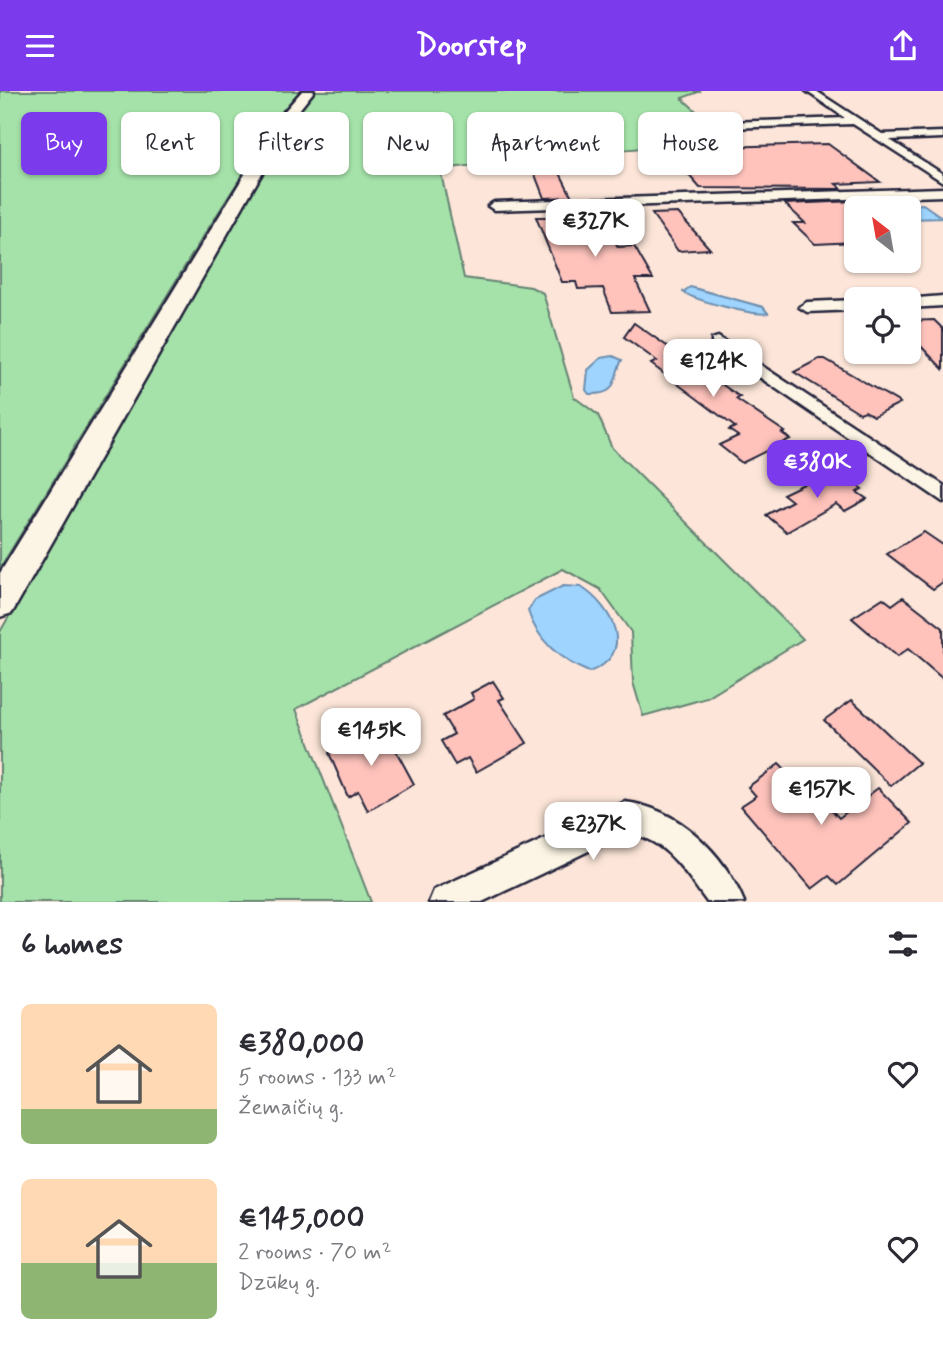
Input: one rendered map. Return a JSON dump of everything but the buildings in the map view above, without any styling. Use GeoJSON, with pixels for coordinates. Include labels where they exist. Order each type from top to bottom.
{"type":"FeatureCollection","features":[{"type":"Feature","properties":{"kind":"main road"},"geometry":{"type":"LineString","coordinates":[[0,603],[289,114],[308,91]]}},
{"type":"Feature","properties":{"kind":"street"},"geometry":{"type":"LineString","coordinates":[[810,91],[943,180]]}},
{"type":"Feature","properties":{"kind":"street"},"geometry":{"type":"LineString","coordinates":[[743,125],[855,121]]}},
{"type":"Feature","properties":{"kind":"street"},"geometry":{"type":"LineString","coordinates":[[879,137],[943,135]]}},
{"type":"Feature","properties":{"kind":"street"},"geometry":{"type":"LineString","coordinates":[[494,206],[943,192]]}},
{"type":"Feature","properties":{"kind":"street"},"geometry":{"type":"LineString","coordinates":[[921,302],[943,301]]}},
{"type":"Feature","properties":{"kind":"street"},"geometry":{"type":"LineString","coordinates":[[807,307],[844,305]]}},
{"type":"Feature","properties":{"kind":"street"},"geometry":{"type":"LineString","coordinates":[[718,342],[943,495]]}},
{"type":"Feature","properties":{"kind":"street"},"geometry":{"type":"LineString","coordinates":[[446,902],[625,817],[641,817],[668,830],[727,902]]}},
{"type":"Feature","properties":{"kind":"green space"},"geometry":{"type":"Polygon","coordinates":[[[0,91],[300,91],[282,112],[234,112],[234,175],[242,175],[0,568],[0,91]]]}},
{"type":"Feature","properties":{"kind":"green space"},"geometry":{"type":"Polygon","coordinates":[[[316,91],[701,91],[682,98],[697,112],[638,112],[638,148],[624,150],[624,112],[467,112],[467,166],[453,168],[453,112],[363,112],[363,175],[441,175],[464,278],[531,287],[543,293],[574,397],[598,415],[612,448],[803,639],[707,698],[643,716],[633,682],[631,632],[600,589],[563,569],[296,709],[371,902],[0,902],[0,632],[261,175],[349,175],[349,112],[299,112],[316,91]]]}},
{"type":"Feature","properties":{"kind":"water"},"geometry":{"type":"Polygon","coordinates":[[[923,204],[943,218],[921,219],[923,204]]]}},
{"type":"Feature","properties":{"kind":"water"},"geometry":{"type":"Polygon","coordinates":[[[690,287],[763,307],[768,313],[726,307],[683,292],[690,287]]]}},
{"type":"Feature","properties":{"kind":"water"},"geometry":{"type":"Polygon","coordinates":[[[613,356],[622,360],[613,385],[606,392],[589,394],[586,390],[588,370],[601,358],[613,356]]]}},
{"type":"Feature","properties":{"kind":"water"},"geometry":{"type":"Polygon","coordinates":[[[563,586],[581,587],[592,596],[610,618],[615,631],[616,643],[612,654],[604,664],[589,672],[569,662],[551,648],[537,631],[528,611],[535,600],[563,586]]]}}]}
